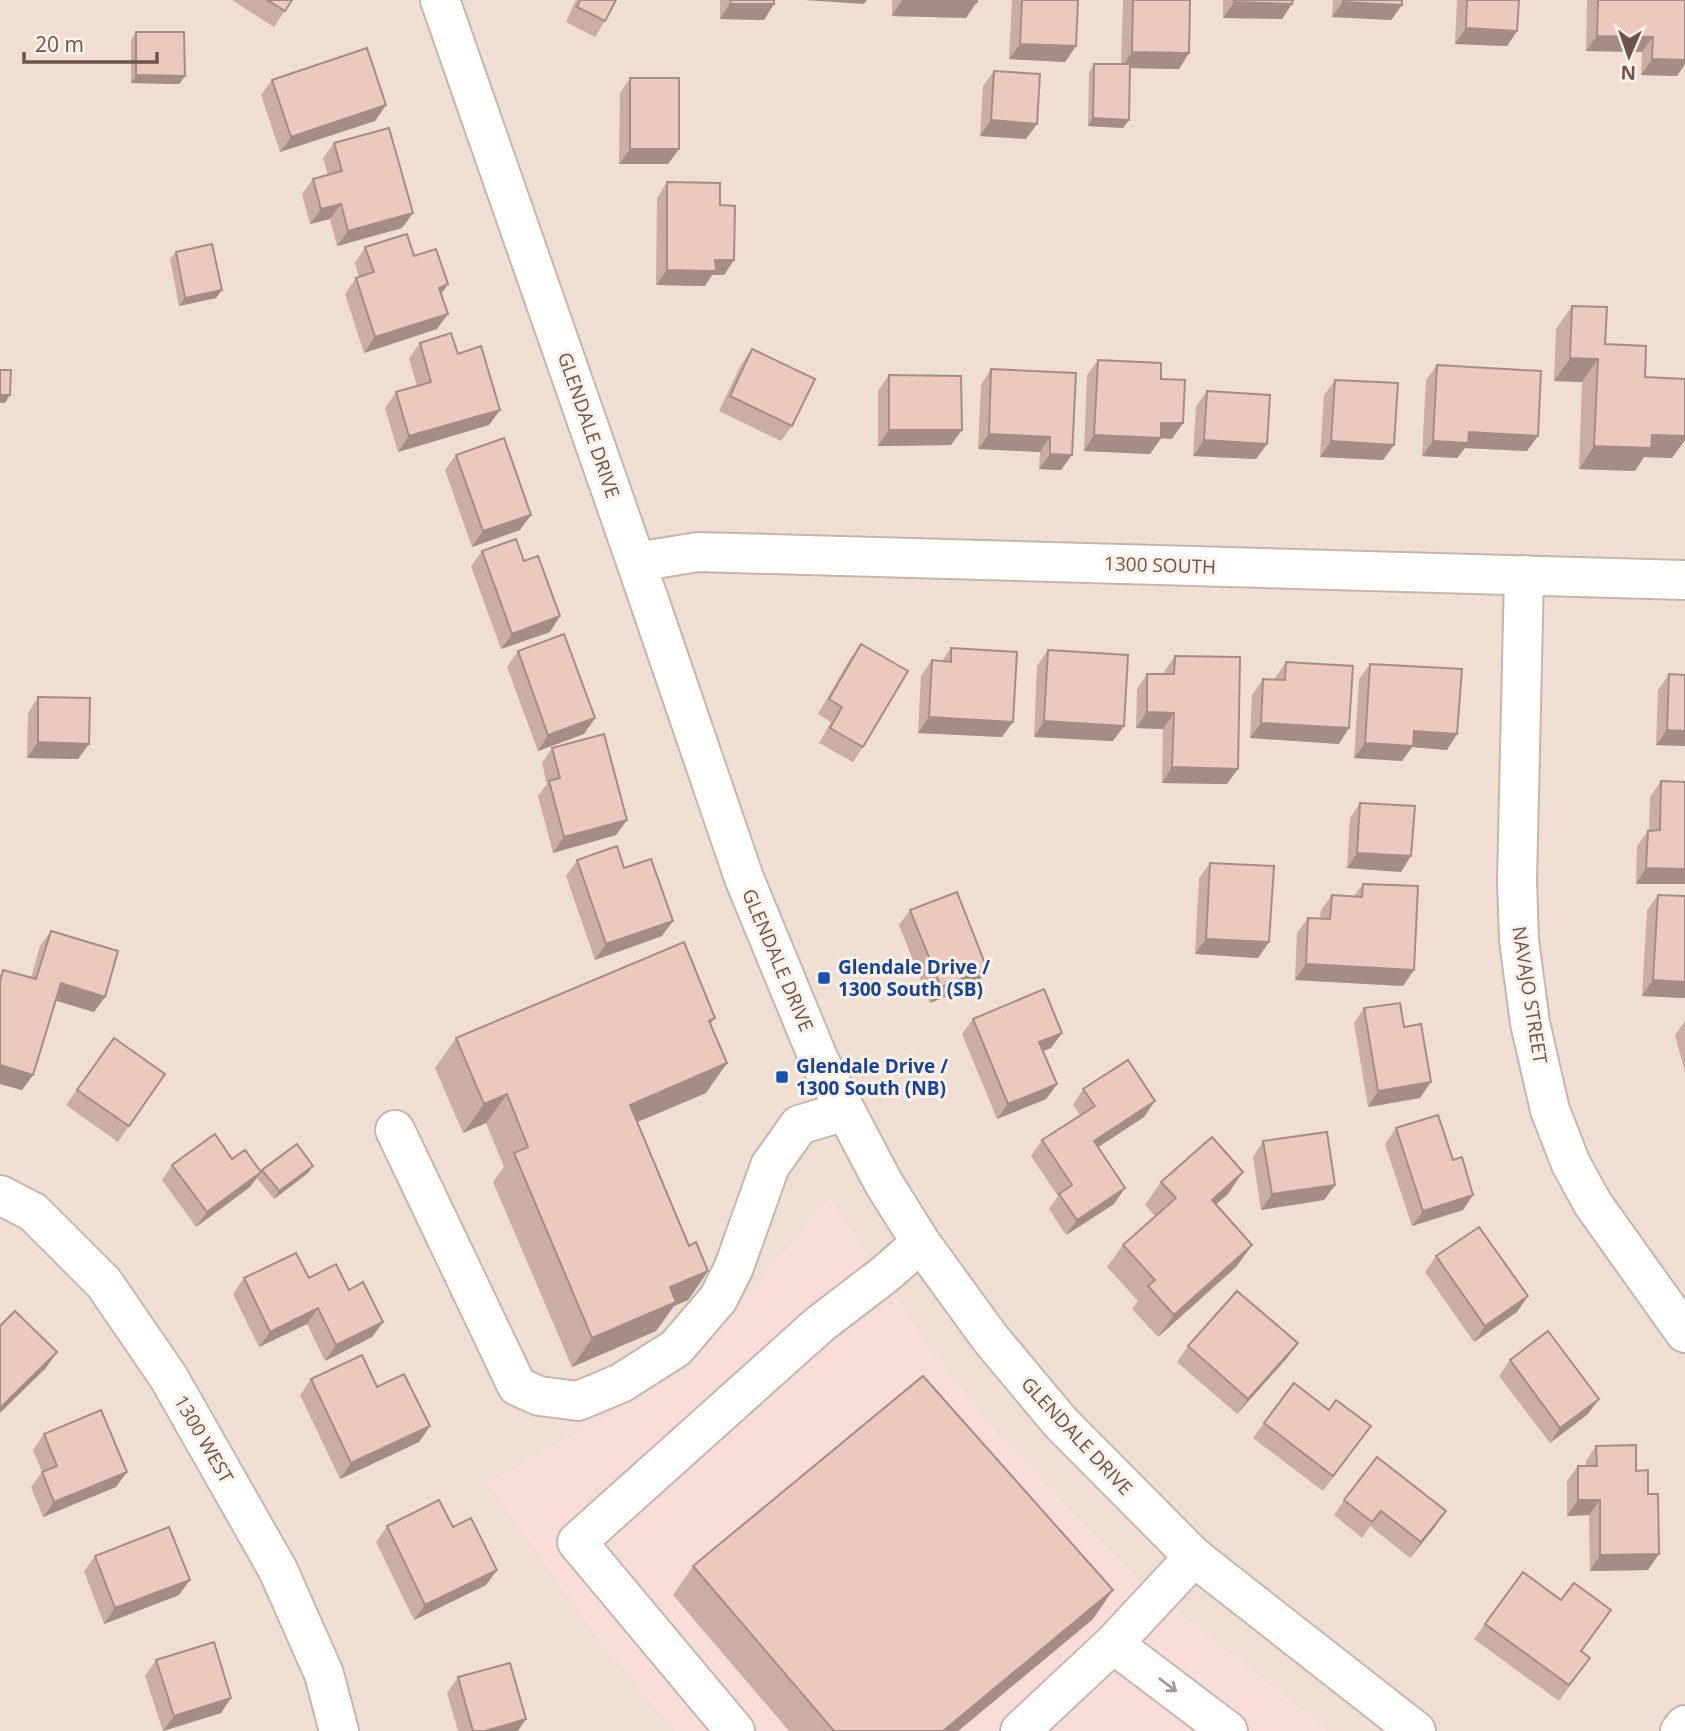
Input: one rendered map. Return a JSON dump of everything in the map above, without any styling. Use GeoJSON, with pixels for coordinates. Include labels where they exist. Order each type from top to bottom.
{"type":"FeatureCollection","features":[{"type":"Feature","properties":{"kind":"street","name":"GLENDALE DRIVE"},"geometry":{"type":"LineString","coordinates":[[440,0],[744,878],[819,1060],[883,1182],[921,1243],[989,1338],[1061,1423],[1194,1557],[1416,1731]]}},
{"type":"Feature","properties":{"kind":"street","name":"1300 SOUTH"},"geometry":{"type":"LineString","coordinates":[[636,562],[698,552],[1685,580]]}},
{"type":"Feature","properties":{"kind":"street","name":"NAVAJO STREET"},"geometry":{"type":"LineString","coordinates":[[1524,575],[1518,893],[1519,940],[1530,1023],[1550,1110],[1571,1164],[1593,1203],[1685,1333]]}},
{"type":"Feature","properties":{"kind":"street"},"geometry":{"type":"LineString","coordinates":[[395,1130],[517,1386],[539,1396],[579,1401],[621,1383],[676,1348],[718,1299],[734,1267],[770,1166],[799,1125],[845,1111]]}},
{"type":"Feature","properties":{"kind":"street","name":"1300 WEST"},"geometry":{"type":"LineString","coordinates":[[0,1195],[33,1212],[104,1283],[169,1378],[278,1570],[324,1674],[339,1731]]}},
{"type":"Feature","properties":{"kind":"street"},"geometry":{"type":"LineString","coordinates":[[735,1731],[578,1542],[820,1324],[921,1243]]}},
{"type":"Feature","properties":{"kind":"street"},"geometry":{"type":"LineString","coordinates":[[1029,1728],[1114,1644],[1194,1557]]}},
{"type":"Feature","properties":{"kind":"street"},"geometry":{"type":"LineString","coordinates":[[1114,1644],[1228,1731]]}},
{"type":"Feature","properties":{"kind":"street"},"geometry":{"type":"LineString","coordinates":[[1680,1731],[1685,1725]]}},
{"type":"Feature","properties":{"kind":"shaded area"},"geometry":{"type":"Polygon","coordinates":[[[0,0],[1685,0],[1685,1731],[1328,1731],[1204,1634],[1128,1570],[1002,1441],[934,1355],[868,1260],[830,1199],[684,1372],[489,1483],[594,1632],[676,1731],[0,1731],[0,0]]]}},
{"type":"Feature","properties":{"kind":"shaded area"},"geometry":{"type":"Polygon","coordinates":[[[830,1199],[868,1260],[934,1355],[1002,1441],[1128,1570],[1204,1634],[1328,1731],[676,1731],[594,1632],[488,1483],[684,1372],[830,1199]]]}},
{"type":"Feature","properties":{"kind":"building"},"geometry":{"type":"Polygon","coordinates":[[[267,0],[292,0],[285,11],[267,0]]]}},
{"type":"Feature","properties":{"kind":"building"},"geometry":{"type":"Polygon","coordinates":[[[580,0],[616,0],[605,21],[577,7],[580,0]]]}},
{"type":"Feature","properties":{"kind":"building"},"geometry":{"type":"Polygon","coordinates":[[[731,0],[774,0],[774,4],[730,4],[731,0]]]}},
{"type":"Feature","properties":{"kind":"building"},"geometry":{"type":"Polygon","coordinates":[[[902,0],[977,0],[977,2],[902,0]]]}},
{"type":"Feature","properties":{"kind":"building"},"geometry":{"type":"Polygon","coordinates":[[[1022,0],[1078,0],[1076,46],[1020,44],[1022,0]]]}},
{"type":"Feature","properties":{"kind":"building"},"geometry":{"type":"Polygon","coordinates":[[[1133,0],[1190,0],[1189,53],[1132,52],[1133,0]]]}},
{"type":"Feature","properties":{"kind":"building"},"geometry":{"type":"Polygon","coordinates":[[[1234,0],[1293,0],[1292,4],[1234,0]]]}},
{"type":"Feature","properties":{"kind":"building"},"geometry":{"type":"Polygon","coordinates":[[[1402,0],[1402,5],[1343,2],[1402,0]]]}},
{"type":"Feature","properties":{"kind":"building"},"geometry":{"type":"Polygon","coordinates":[[[1467,0],[1519,0],[1517,31],[1466,28],[1467,0]]]}},
{"type":"Feature","properties":{"kind":"building"},"geometry":{"type":"Polygon","coordinates":[[[1598,0],[1685,0],[1685,60],[1652,59],[1653,37],[1597,36],[1598,0]]]}},
{"type":"Feature","properties":{"kind":"building"},"geometry":{"type":"Polygon","coordinates":[[[136,32],[184,32],[185,76],[136,75],[136,32]]]}},
{"type":"Feature","properties":{"kind":"building"},"geometry":{"type":"Polygon","coordinates":[[[367,48],[386,105],[291,137],[272,80],[367,48]]]}},
{"type":"Feature","properties":{"kind":"building"},"geometry":{"type":"Polygon","coordinates":[[[1094,64],[1130,64],[1129,120],[1093,118],[1094,64]]]}},
{"type":"Feature","properties":{"kind":"building"},"geometry":{"type":"Polygon","coordinates":[[[994,71],[1040,74],[1037,124],[991,120],[994,71]]]}},
{"type":"Feature","properties":{"kind":"building"},"geometry":{"type":"Polygon","coordinates":[[[630,78],[679,78],[679,149],[630,149],[630,78]]]}},
{"type":"Feature","properties":{"kind":"building"},"geometry":{"type":"Polygon","coordinates":[[[389,128],[413,213],[348,231],[341,204],[321,209],[313,179],[342,171],[334,143],[389,128]]]}},
{"type":"Feature","properties":{"kind":"building"},"geometry":{"type":"Polygon","coordinates":[[[667,182],[720,183],[720,205],[735,206],[734,260],[715,260],[716,271],[667,270],[667,182]]]}},
{"type":"Feature","properties":{"kind":"building"},"geometry":{"type":"Polygon","coordinates":[[[407,234],[414,256],[436,249],[448,284],[439,288],[448,314],[375,337],[356,278],[374,272],[365,247],[407,234]]]}},
{"type":"Feature","properties":{"kind":"building"},"geometry":{"type":"Polygon","coordinates":[[[212,244],[222,290],[185,298],[176,252],[212,244]]]}},
{"type":"Feature","properties":{"kind":"building"},"geometry":{"type":"Polygon","coordinates":[[[1572,306],[1607,307],[1605,344],[1646,346],[1645,377],[1685,379],[1685,436],[1652,435],[1651,448],[1594,446],[1598,359],[1570,358],[1572,306]]]}},
{"type":"Feature","properties":{"kind":"building"},"geometry":{"type":"Polygon","coordinates":[[[451,333],[458,354],[481,346],[500,410],[409,436],[396,392],[431,382],[420,343],[451,333]]]}},
{"type":"Feature","properties":{"kind":"building"},"geometry":{"type":"Polygon","coordinates":[[[752,349],[815,379],[792,426],[730,396],[752,349]]]}},
{"type":"Feature","properties":{"kind":"building"},"geometry":{"type":"Polygon","coordinates":[[[1098,360],[1161,363],[1161,379],[1185,380],[1183,423],[1161,423],[1161,438],[1094,435],[1098,360]]]}},
{"type":"Feature","properties":{"kind":"building"},"geometry":{"type":"Polygon","coordinates":[[[1437,365],[1541,371],[1538,436],[1469,432],[1468,443],[1433,441],[1437,365]]]}},
{"type":"Feature","properties":{"kind":"building"},"geometry":{"type":"Polygon","coordinates":[[[991,369],[1076,373],[1072,455],[1050,454],[1050,437],[989,434],[991,369]]]}},
{"type":"Feature","properties":{"kind":"building"},"geometry":{"type":"Polygon","coordinates":[[[0,370],[11,370],[10,395],[0,395],[0,370]]]}},
{"type":"Feature","properties":{"kind":"building"},"geometry":{"type":"Polygon","coordinates":[[[889,375],[961,376],[962,430],[889,430],[889,375]]]}},
{"type":"Feature","properties":{"kind":"building"},"geometry":{"type":"Polygon","coordinates":[[[1335,380],[1398,383],[1394,445],[1331,441],[1335,380]]]}},
{"type":"Feature","properties":{"kind":"building"},"geometry":{"type":"Polygon","coordinates":[[[1207,391],[1270,395],[1267,444],[1204,440],[1207,391]]]}},
{"type":"Feature","properties":{"kind":"building"},"geometry":{"type":"Polygon","coordinates":[[[504,438],[531,515],[483,531],[456,455],[504,438]]]}},
{"type":"Feature","properties":{"kind":"building"},"geometry":{"type":"Polygon","coordinates":[[[516,539],[524,561],[538,556],[560,616],[512,634],[482,551],[516,539]]]}},
{"type":"Feature","properties":{"kind":"building"},"geometry":{"type":"Polygon","coordinates":[[[564,634],[595,718],[548,735],[518,651],[564,634]]]}},
{"type":"Feature","properties":{"kind":"building"},"geometry":{"type":"Polygon","coordinates":[[[861,644],[908,671],[863,747],[830,728],[842,707],[829,699],[861,644]]]}},
{"type":"Feature","properties":{"kind":"building"},"geometry":{"type":"Polygon","coordinates":[[[951,648],[1017,652],[1013,722],[929,717],[932,660],[951,662],[951,648]]]}},
{"type":"Feature","properties":{"kind":"building"},"geometry":{"type":"Polygon","coordinates":[[[1048,650],[1128,655],[1124,726],[1044,721],[1048,650]]]}},
{"type":"Feature","properties":{"kind":"building"},"geometry":{"type":"Polygon","coordinates":[[[1175,656],[1240,657],[1238,769],[1172,767],[1174,713],[1147,712],[1147,674],[1174,674],[1175,656]]]}},
{"type":"Feature","properties":{"kind":"building"},"geometry":{"type":"Polygon","coordinates":[[[1286,662],[1353,666],[1349,728],[1261,723],[1263,679],[1285,680],[1286,662]]]}},
{"type":"Feature","properties":{"kind":"building"},"geometry":{"type":"Polygon","coordinates":[[[1370,664],[1462,669],[1457,734],[1414,731],[1413,746],[1365,743],[1370,664]]]}},
{"type":"Feature","properties":{"kind":"building"},"geometry":{"type":"Polygon","coordinates":[[[1669,674],[1685,675],[1685,731],[1667,730],[1669,674]]]}},
{"type":"Feature","properties":{"kind":"building"},"geometry":{"type":"Polygon","coordinates":[[[38,697],[90,698],[89,744],[38,742],[38,697]]]}},
{"type":"Feature","properties":{"kind":"building"},"geometry":{"type":"Polygon","coordinates":[[[604,734],[627,820],[564,837],[549,781],[560,778],[552,748],[604,734]]]}},
{"type":"Feature","properties":{"kind":"building"},"geometry":{"type":"Polygon","coordinates":[[[1661,781],[1685,782],[1685,869],[1646,868],[1648,831],[1660,830],[1661,781]]]}},
{"type":"Feature","properties":{"kind":"building"},"geometry":{"type":"Polygon","coordinates":[[[1360,803],[1415,806],[1411,856],[1357,853],[1360,803]]]}},
{"type":"Feature","properties":{"kind":"building"},"geometry":{"type":"Polygon","coordinates":[[[617,846],[624,868],[651,859],[673,921],[606,944],[577,860],[617,846]]]}},
{"type":"Feature","properties":{"kind":"building"},"geometry":{"type":"Polygon","coordinates":[[[1210,863],[1274,866],[1269,942],[1206,939],[1210,863]]]}},
{"type":"Feature","properties":{"kind":"building"},"geometry":{"type":"Polygon","coordinates":[[[1363,884],[1418,886],[1414,970],[1306,964],[1308,918],[1330,919],[1332,895],[1362,897],[1363,884]]]}},
{"type":"Feature","properties":{"kind":"building"},"geometry":{"type":"Polygon","coordinates":[[[957,892],[987,969],[941,987],[910,910],[957,892]]]}},
{"type":"Feature","properties":{"kind":"building"},"geometry":{"type":"Polygon","coordinates":[[[1658,895],[1685,896],[1685,982],[1653,980],[1658,895]]]}},
{"type":"Feature","properties":{"kind":"building"},"geometry":{"type":"Polygon","coordinates":[[[51,931],[118,951],[105,997],[61,983],[33,1075],[0,1065],[0,982],[3,970],[36,979],[51,931]]]}},
{"type":"Feature","properties":{"kind":"building"},"geometry":{"type":"Polygon","coordinates":[[[684,942],[715,1018],[709,1021],[727,1063],[630,1105],[689,1246],[696,1242],[708,1271],[670,1287],[676,1302],[592,1338],[514,1153],[528,1147],[507,1094],[484,1104],[456,1038],[684,942]]]}},
{"type":"Feature","properties":{"kind":"building"},"geometry":{"type":"Polygon","coordinates":[[[1044,989],[1062,1033],[1039,1042],[1057,1084],[1008,1104],[973,1019],[1044,989]]]}},
{"type":"Feature","properties":{"kind":"building"},"geometry":{"type":"Polygon","coordinates":[[[1400,1003],[1404,1027],[1421,1024],[1431,1082],[1378,1091],[1364,1008],[1400,1003]]]}},
{"type":"Feature","properties":{"kind":"building"},"geometry":{"type":"Polygon","coordinates":[[[114,1038],[165,1074],[129,1126],[77,1090],[114,1038]]]}},
{"type":"Feature","properties":{"kind":"building"},"geometry":{"type":"Polygon","coordinates":[[[1128,1060],[1155,1101],[1094,1141],[1125,1188],[1077,1220],[1059,1194],[1072,1185],[1042,1140],[1095,1106],[1083,1089],[1128,1060]]]}},
{"type":"Feature","properties":{"kind":"building"},"geometry":{"type":"Polygon","coordinates":[[[1438,1115],[1453,1160],[1462,1157],[1473,1195],[1423,1211],[1396,1128],[1438,1115]]]}},
{"type":"Feature","properties":{"kind":"building"},"geometry":{"type":"Polygon","coordinates":[[[1327,1132],[1335,1185],[1272,1194],[1263,1141],[1327,1132]]]}},
{"type":"Feature","properties":{"kind":"building"},"geometry":{"type":"Polygon","coordinates":[[[215,1134],[232,1159],[245,1150],[261,1172],[207,1212],[172,1165],[215,1134]]]}},
{"type":"Feature","properties":{"kind":"building"},"geometry":{"type":"Polygon","coordinates":[[[1212,1137],[1243,1172],[1212,1200],[1252,1245],[1174,1315],[1148,1286],[1155,1280],[1123,1245],[1176,1198],[1161,1182],[1212,1137]]]}},
{"type":"Feature","properties":{"kind":"building"},"geometry":{"type":"Polygon","coordinates":[[[297,1144],[313,1166],[279,1191],[262,1170],[297,1144]]]}},
{"type":"Feature","properties":{"kind":"building"},"geometry":{"type":"Polygon","coordinates":[[[1479,1227],[1528,1296],[1485,1326],[1436,1256],[1479,1227]]]}},
{"type":"Feature","properties":{"kind":"building"},"geometry":{"type":"Polygon","coordinates":[[[296,1253],[309,1278],[336,1264],[349,1290],[363,1282],[383,1322],[336,1345],[318,1308],[270,1332],[244,1278],[296,1253]]]}},
{"type":"Feature","properties":{"kind":"building"},"geometry":{"type":"Polygon","coordinates":[[[1237,1291],[1298,1343],[1248,1399],[1188,1346],[1237,1291]]]}},
{"type":"Feature","properties":{"kind":"building"},"geometry":{"type":"Polygon","coordinates":[[[15,1311],[57,1352],[0,1408],[0,1326],[15,1311]]]}},
{"type":"Feature","properties":{"kind":"building"},"geometry":{"type":"Polygon","coordinates":[[[1548,1331],[1599,1399],[1560,1428],[1510,1360],[1548,1331]]]}},
{"type":"Feature","properties":{"kind":"building"},"geometry":{"type":"Polygon","coordinates":[[[362,1355],[377,1387],[404,1374],[430,1426],[351,1463],[311,1379],[362,1355]]]}},
{"type":"Feature","properties":{"kind":"building"},"geometry":{"type":"Polygon","coordinates":[[[923,1376],[1113,1590],[943,1731],[834,1731],[693,1566],[923,1376]]]}},
{"type":"Feature","properties":{"kind":"building"},"geometry":{"type":"Polygon","coordinates":[[[1294,1383],[1329,1410],[1336,1400],[1371,1426],[1333,1476],[1264,1423],[1294,1383]]]}},
{"type":"Feature","properties":{"kind":"building"},"geometry":{"type":"Polygon","coordinates":[[[101,1410],[127,1472],[54,1502],[42,1472],[57,1466],[44,1434],[101,1410]]]}},
{"type":"Feature","properties":{"kind":"building"},"geometry":{"type":"Polygon","coordinates":[[[1636,1445],[1636,1471],[1648,1470],[1648,1494],[1658,1494],[1659,1554],[1600,1555],[1600,1500],[1578,1500],[1578,1466],[1597,1466],[1596,1446],[1636,1445]]]}},
{"type":"Feature","properties":{"kind":"building"},"geometry":{"type":"Polygon","coordinates":[[[1377,1457],[1446,1511],[1421,1542],[1381,1511],[1372,1522],[1344,1500],[1377,1457]]]}},
{"type":"Feature","properties":{"kind":"building"},"geometry":{"type":"Polygon","coordinates":[[[439,1500],[453,1527],[471,1518],[497,1570],[425,1605],[387,1526],[439,1500]]]}},
{"type":"Feature","properties":{"kind":"building"},"geometry":{"type":"Polygon","coordinates":[[[169,1527],[190,1580],[115,1608],[95,1556],[169,1527]]]}},
{"type":"Feature","properties":{"kind":"building"},"geometry":{"type":"Polygon","coordinates":[[[1523,1572],[1561,1600],[1574,1583],[1611,1610],[1581,1651],[1590,1658],[1569,1685],[1485,1624],[1523,1572]]]}},
{"type":"Feature","properties":{"kind":"building"},"geometry":{"type":"Polygon","coordinates":[[[214,1642],[231,1698],[174,1716],[156,1660],[214,1642]]]}},
{"type":"Feature","properties":{"kind":"building"},"geometry":{"type":"Polygon","coordinates":[[[510,1663],[526,1719],[485,1731],[473,1731],[458,1677],[510,1663]]]}},
{"type":"Feature","properties":{"kind":"place","name":"Glendale Drive / 1300 South (SB)"},"geometry":{"type":"Point","coordinates":[824,978]}},
{"type":"Feature","properties":{"kind":"place","name":"Glendale Drive / 1300 South (NB)"},"geometry":{"type":"Point","coordinates":[782,1077]}}]}
